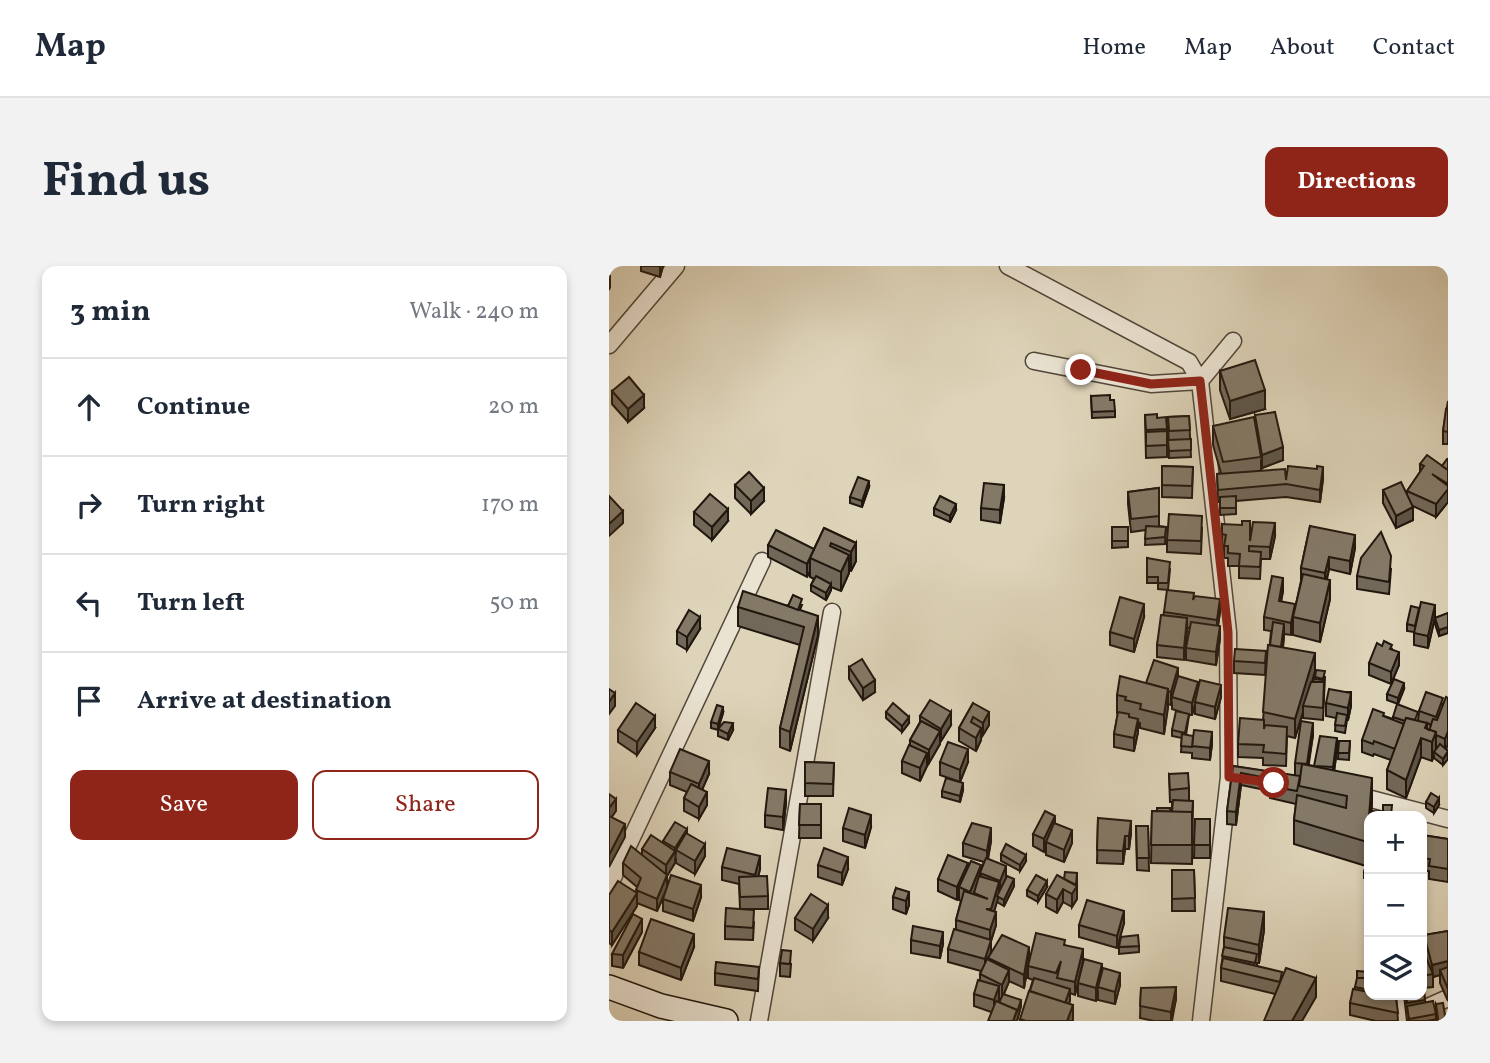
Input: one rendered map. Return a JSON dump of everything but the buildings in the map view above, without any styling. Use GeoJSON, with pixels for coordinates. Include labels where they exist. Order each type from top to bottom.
{"type":"FeatureCollection","features":[{"type":"Feature","properties":{"kind":"main road"},"geometry":{"type":"LineString","coordinates":[[609,987],[661,1006],[726,1021]]}},
{"type":"Feature","properties":{"kind":"street"},"geometry":{"type":"LineString","coordinates":[[609,345],[675,266]]}},
{"type":"Feature","properties":{"kind":"street"},"geometry":{"type":"LineString","coordinates":[[1008,266],[1189,362],[1200,381],[1228,632],[1235,778],[1201,1021]]}},
{"type":"Feature","properties":{"kind":"street"},"geometry":{"type":"LineString","coordinates":[[1034,360],[1151,384],[1200,381],[1233,341]]}},
{"type":"Feature","properties":{"kind":"street"},"geometry":{"type":"LineString","coordinates":[[609,886],[762,561]]}},
{"type":"Feature","properties":{"kind":"street"},"geometry":{"type":"LineString","coordinates":[[759,1021],[832,612]]}},
{"type":"Feature","properties":{"kind":"street"},"geometry":{"type":"LineString","coordinates":[[1341,791],[1448,819]]}},
{"type":"Feature","properties":{"kind":"street"},"geometry":{"type":"LineString","coordinates":[[1396,1000],[1401,1020],[1448,998]]}},
{"type":"Feature","properties":{"kind":"route"},"geometry":{"type":"LineString","coordinates":[[1081,370],[1151,384],[1200,381],[1228,632],[1229,777],[1274,783]]}}]}
